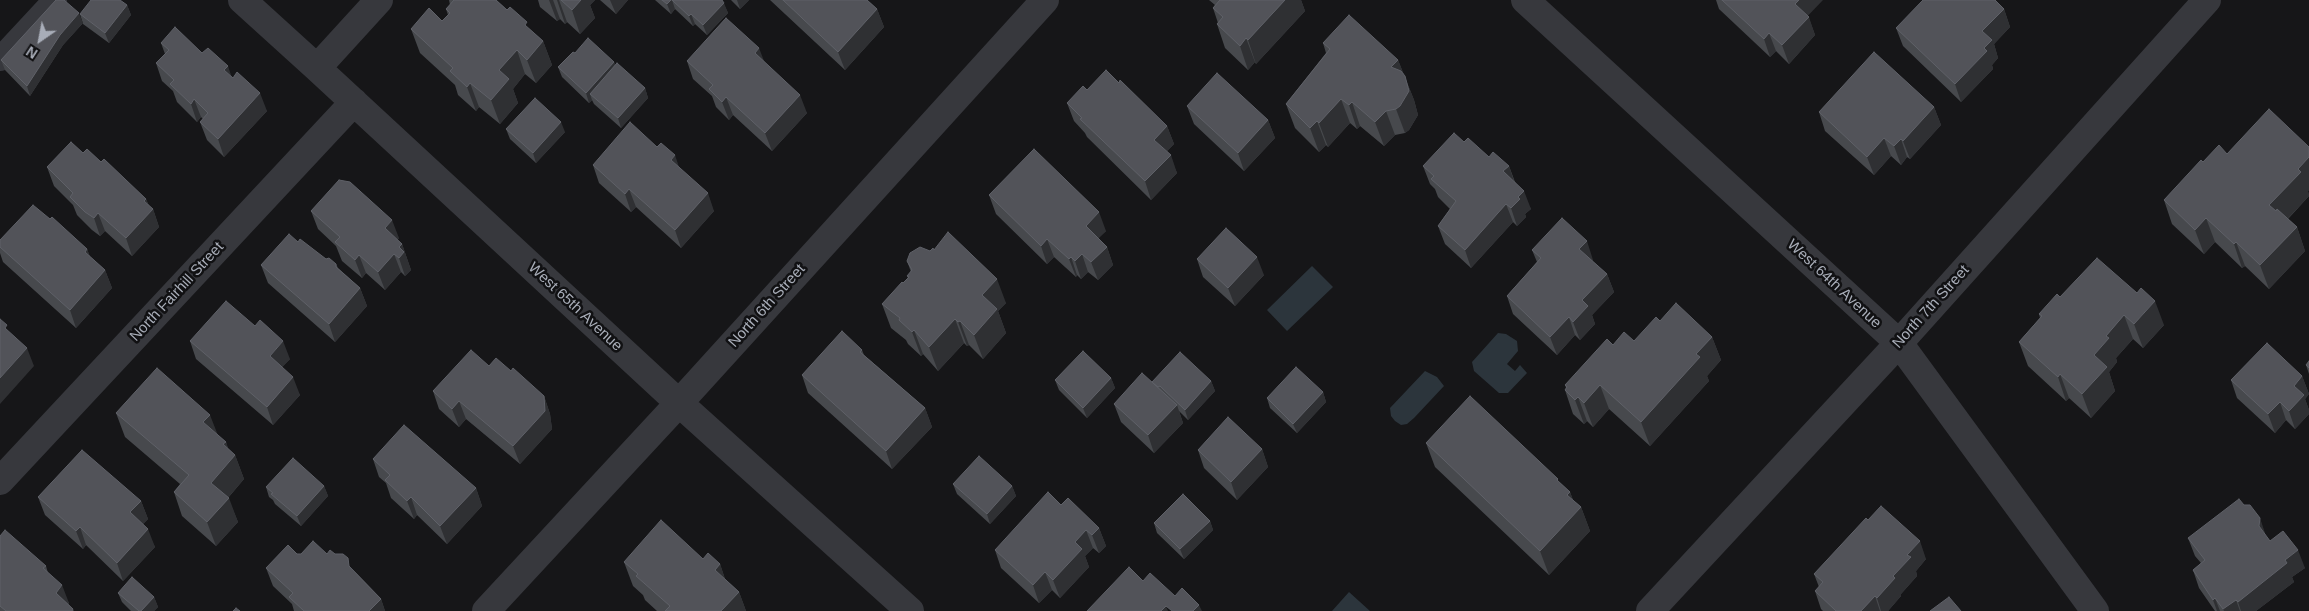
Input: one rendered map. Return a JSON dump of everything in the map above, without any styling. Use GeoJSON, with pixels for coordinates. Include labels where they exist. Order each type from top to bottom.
{"type":"FeatureCollection","features":[{"type":"Feature","properties":{"kind":"street","name":"West 65th Avenue"},"geometry":{"type":"LineString","coordinates":[[242,0],[679,403],[910,611]]}},
{"type":"Feature","properties":{"kind":"street"},"geometry":{"type":"LineString","coordinates":[[317,68],[379,0]]}},
{"type":"Feature","properties":{"kind":"street","name":"North 6th Street"},"geometry":{"type":"LineString","coordinates":[[486,611],[679,403],[1045,0]]}},
{"type":"Feature","properties":{"kind":"street","name":"West 64th Avenue"},"geometry":{"type":"LineString","coordinates":[[1525,0],[1899,343],[2095,611]]}},
{"type":"Feature","properties":{"kind":"street","name":"North 7th Street"},"geometry":{"type":"LineString","coordinates":[[1650,611],[1899,343],[2207,0]]}},
{"type":"Feature","properties":{"kind":"street","name":"North Fairhill Street"},"geometry":{"type":"LineString","coordinates":[[0,481],[354,102]]}},
{"type":"Feature","properties":{"kind":"lane"},"geometry":{"type":"LineString","coordinates":[[0,59],[55,0]]}},
{"type":"Feature","properties":{"kind":"shaded area"},"geometry":{"type":"Polygon","coordinates":[[[1312,266],[1333,287],[1287,331],[1267,310],[1312,266]]]}},
{"type":"Feature","properties":{"kind":"shaded area"},"geometry":{"type":"Polygon","coordinates":[[[1498,333],[1506,334],[1517,341],[1518,351],[1507,364],[1515,371],[1520,365],[1527,373],[1508,393],[1499,393],[1474,371],[1472,362],[1498,333]]]}},
{"type":"Feature","properties":{"kind":"shaded area"},"geometry":{"type":"Polygon","coordinates":[[[1425,371],[1437,377],[1444,386],[1414,418],[1407,424],[1401,425],[1391,416],[1390,408],[1425,371]]]}},
{"type":"Feature","properties":{"kind":"shaded area"},"geometry":{"type":"Polygon","coordinates":[[[1349,592],[1370,611],[1332,611],[1349,592]]]}},
{"type":"Feature","properties":{"kind":"building"},"geometry":{"type":"Polygon","coordinates":[[[56,0],[64,0],[79,13],[60,35],[27,86],[1,60],[56,0]]]}},
{"type":"Feature","properties":{"kind":"building"},"geometry":{"type":"Polygon","coordinates":[[[91,0],[120,0],[127,5],[105,33],[80,14],[91,0]]]}},
{"type":"Feature","properties":{"kind":"building"},"geometry":{"type":"Polygon","coordinates":[[[454,0],[496,0],[507,10],[510,7],[527,22],[525,25],[543,41],[527,60],[517,50],[499,70],[509,79],[491,100],[470,83],[467,87],[450,71],[453,68],[411,29],[429,8],[442,21],[450,13],[446,9],[454,0]]]}},
{"type":"Feature","properties":{"kind":"building"},"geometry":{"type":"Polygon","coordinates":[[[561,0],[581,0],[572,10],[561,0]]]}},
{"type":"Feature","properties":{"kind":"building"},"geometry":{"type":"Polygon","coordinates":[[[662,0],[671,0],[667,4],[662,0]]]}},
{"type":"Feature","properties":{"kind":"building"},"geometry":{"type":"Polygon","coordinates":[[[672,0],[722,0],[724,3],[703,25],[691,14],[689,16],[672,0]]]}},
{"type":"Feature","properties":{"kind":"building"},"geometry":{"type":"Polygon","coordinates":[[[783,0],[867,0],[877,9],[838,52],[783,0]]]}},
{"type":"Feature","properties":{"kind":"building"},"geometry":{"type":"Polygon","coordinates":[[[1220,0],[1285,0],[1248,40],[1246,38],[1240,46],[1217,24],[1223,17],[1213,8],[1220,0]]]}},
{"type":"Feature","properties":{"kind":"building"},"geometry":{"type":"Polygon","coordinates":[[[1722,0],[1799,0],[1795,4],[1809,17],[1782,45],[1769,33],[1764,39],[1722,0]]]}},
{"type":"Feature","properties":{"kind":"building"},"geometry":{"type":"Polygon","coordinates":[[[1923,0],[1995,0],[2004,9],[1982,31],[1992,40],[1984,48],[1987,51],[1955,84],[1896,28],[1923,0]]]}},
{"type":"Feature","properties":{"kind":"building"},"geometry":{"type":"Polygon","coordinates":[[[1349,15],[1398,60],[1391,67],[1401,71],[1405,76],[1409,91],[1400,106],[1386,111],[1375,122],[1352,102],[1349,105],[1341,99],[1319,123],[1317,121],[1310,128],[1286,104],[1330,49],[1323,43],[1349,15]]]}},
{"type":"Feature","properties":{"kind":"building"},"geometry":{"type":"Polygon","coordinates":[[[726,18],[759,48],[755,53],[800,95],[765,133],[726,97],[722,102],[709,89],[713,85],[687,61],[726,18]]]}},
{"type":"Feature","properties":{"kind":"building"},"geometry":{"type":"Polygon","coordinates":[[[175,27],[202,53],[208,48],[228,66],[224,70],[233,78],[237,72],[260,93],[218,139],[200,122],[208,113],[194,99],[191,104],[170,84],[174,80],[156,63],[169,50],[161,43],[175,27]]]}},
{"type":"Feature","properties":{"kind":"building"},"geometry":{"type":"Polygon","coordinates":[[[588,38],[614,62],[586,93],[558,67],[573,52],[575,53],[588,38]]]}},
{"type":"Feature","properties":{"kind":"building"},"geometry":{"type":"Polygon","coordinates":[[[1874,52],[1934,107],[1903,141],[1901,139],[1894,146],[1884,138],[1867,157],[1819,112],[1874,52]]]}},
{"type":"Feature","properties":{"kind":"building"},"geometry":{"type":"Polygon","coordinates":[[[617,63],[645,88],[618,118],[590,94],[617,63]]]}},
{"type":"Feature","properties":{"kind":"building"},"geometry":{"type":"Polygon","coordinates":[[[1106,70],[1119,83],[1120,80],[1167,126],[1154,140],[1171,155],[1145,181],[1080,119],[1082,118],[1067,103],[1083,86],[1087,90],[1106,70]]]}},
{"type":"Feature","properties":{"kind":"building"},"geometry":{"type":"Polygon","coordinates":[[[1217,73],[1268,120],[1238,153],[1187,106],[1217,73]]]}},
{"type":"Feature","properties":{"kind":"building"},"geometry":{"type":"Polygon","coordinates":[[[535,98],[561,122],[533,153],[506,129],[535,98]]]}},
{"type":"Feature","properties":{"kind":"building"},"geometry":{"type":"Polygon","coordinates":[[[2269,109],[2309,147],[2309,157],[2298,169],[2301,172],[2269,205],[2276,211],[2277,209],[2297,227],[2260,265],[2236,242],[2234,244],[2206,218],[2195,230],[2164,200],[2201,160],[2203,162],[2219,145],[2227,154],[2269,109]]]}},
{"type":"Feature","properties":{"kind":"building"},"geometry":{"type":"Polygon","coordinates":[[[630,122],[657,147],[661,143],[675,155],[671,160],[708,193],[675,230],[629,189],[625,194],[593,165],[630,122]]]}},
{"type":"Feature","properties":{"kind":"building"},"geometry":{"type":"Polygon","coordinates":[[[1454,133],[1464,142],[1468,138],[1489,157],[1493,152],[1509,166],[1503,171],[1524,191],[1518,197],[1520,199],[1511,208],[1506,204],[1465,250],[1438,226],[1456,201],[1431,179],[1434,176],[1423,166],[1454,133]]]}},
{"type":"Feature","properties":{"kind":"building"},"geometry":{"type":"Polygon","coordinates":[[[71,142],[83,153],[87,149],[101,162],[104,159],[146,199],[144,201],[153,209],[126,238],[98,213],[94,218],[85,212],[70,197],[73,193],[47,167],[71,142]]]}},
{"type":"Feature","properties":{"kind":"building"},"geometry":{"type":"Polygon","coordinates":[[[1034,149],[1099,212],[1086,226],[1107,247],[1091,262],[1082,254],[1075,261],[1071,257],[1069,259],[1047,239],[1041,246],[989,195],[1034,149]]]}},
{"type":"Feature","properties":{"kind":"building"},"geometry":{"type":"Polygon","coordinates":[[[339,180],[350,182],[392,220],[385,228],[402,244],[399,247],[404,252],[399,258],[394,254],[378,272],[359,255],[355,260],[335,242],[340,237],[311,211],[339,180]]]}},
{"type":"Feature","properties":{"kind":"building"},"geometry":{"type":"Polygon","coordinates":[[[33,205],[50,219],[52,217],[87,249],[85,252],[105,270],[70,310],[0,247],[0,240],[33,205]]]}},
{"type":"Feature","properties":{"kind":"building"},"geometry":{"type":"Polygon","coordinates":[[[1562,218],[1587,241],[1579,249],[1607,274],[1582,300],[1588,306],[1573,322],[1569,317],[1550,337],[1507,296],[1541,258],[1532,250],[1562,218]]]}},
{"type":"Feature","properties":{"kind":"building"},"geometry":{"type":"Polygon","coordinates":[[[1226,228],[1257,257],[1228,288],[1197,259],[1226,228]]]}},
{"type":"Feature","properties":{"kind":"building"},"geometry":{"type":"Polygon","coordinates":[[[948,232],[997,279],[982,295],[997,309],[974,335],[960,321],[958,322],[955,319],[929,347],[914,330],[912,332],[899,320],[900,318],[882,304],[909,277],[907,276],[912,270],[907,261],[910,253],[920,247],[930,251],[933,248],[934,250],[948,232]]]}},
{"type":"Feature","properties":{"kind":"building"},"geometry":{"type":"Polygon","coordinates":[[[289,234],[298,242],[300,239],[326,259],[329,258],[336,264],[336,267],[360,288],[329,324],[261,265],[289,234]]]}},
{"type":"Feature","properties":{"kind":"building"},"geometry":{"type":"Polygon","coordinates":[[[2097,258],[2137,293],[2141,288],[2155,301],[2134,324],[2124,315],[2106,336],[2109,338],[2094,355],[2107,367],[2082,394],[2060,374],[2058,377],[2019,342],[2042,316],[2039,314],[2057,294],[2060,297],[2097,258]]]}},
{"type":"Feature","properties":{"kind":"building"},"geometry":{"type":"Polygon","coordinates":[[[226,301],[255,326],[260,320],[283,341],[270,356],[293,377],[267,407],[190,341],[226,301]]]}},
{"type":"Feature","properties":{"kind":"building"},"geometry":{"type":"Polygon","coordinates":[[[1676,303],[1712,337],[1696,354],[1700,357],[1641,422],[1600,385],[1584,403],[1578,397],[1575,400],[1565,390],[1567,387],[1565,385],[1607,339],[1613,345],[1624,332],[1634,341],[1656,317],[1660,321],[1676,303]]]}},
{"type":"Feature","properties":{"kind":"building"},"geometry":{"type":"Polygon","coordinates":[[[0,319],[7,325],[5,328],[27,348],[0,378],[0,319]]]}},
{"type":"Feature","properties":{"kind":"building"},"geometry":{"type":"Polygon","coordinates":[[[842,331],[862,350],[860,352],[925,408],[886,451],[802,375],[842,331]]]}},
{"type":"Feature","properties":{"kind":"building"},"geometry":{"type":"Polygon","coordinates":[[[2267,343],[2302,376],[2294,386],[2304,395],[2289,411],[2280,402],[2268,414],[2231,380],[2267,343]]]}},
{"type":"Feature","properties":{"kind":"building"},"geometry":{"type":"Polygon","coordinates":[[[471,350],[489,366],[496,358],[511,371],[513,368],[544,396],[545,411],[513,446],[459,401],[452,409],[433,391],[471,350]]]}},
{"type":"Feature","properties":{"kind":"building"},"geometry":{"type":"Polygon","coordinates":[[[1083,351],[1111,378],[1083,408],[1055,380],[1083,351]]]}},
{"type":"Feature","properties":{"kind":"building"},"geometry":{"type":"Polygon","coordinates":[[[1180,352],[1211,381],[1185,410],[1160,386],[1158,387],[1152,382],[1180,352]]]}},
{"type":"Feature","properties":{"kind":"building"},"geometry":{"type":"Polygon","coordinates":[[[1296,367],[1323,392],[1293,424],[1267,398],[1296,367]]]}},
{"type":"Feature","properties":{"kind":"building"},"geometry":{"type":"Polygon","coordinates":[[[157,368],[210,415],[203,422],[226,442],[223,444],[235,455],[211,483],[229,498],[207,522],[174,492],[189,475],[116,413],[157,368]]]}},
{"type":"Feature","properties":{"kind":"building"},"geometry":{"type":"Polygon","coordinates":[[[1142,373],[1177,405],[1148,435],[1114,404],[1142,373]]]}},
{"type":"Feature","properties":{"kind":"building"},"geometry":{"type":"Polygon","coordinates":[[[1470,396],[1558,479],[1570,492],[1567,495],[1581,507],[1540,551],[1426,443],[1470,396]]]}},
{"type":"Feature","properties":{"kind":"building"},"geometry":{"type":"Polygon","coordinates":[[[1228,417],[1262,449],[1231,482],[1198,450],[1228,417]]]}},
{"type":"Feature","properties":{"kind":"building"},"geometry":{"type":"Polygon","coordinates":[[[404,425],[476,488],[440,526],[411,497],[407,501],[385,480],[390,475],[373,459],[404,425]]]}},
{"type":"Feature","properties":{"kind":"building"},"geometry":{"type":"Polygon","coordinates":[[[82,450],[141,501],[130,512],[148,529],[117,563],[80,527],[76,531],[38,497],[82,450]]]}},
{"type":"Feature","properties":{"kind":"building"},"geometry":{"type":"Polygon","coordinates":[[[979,456],[1012,486],[987,514],[953,484],[979,456]]]}},
{"type":"Feature","properties":{"kind":"building"},"geometry":{"type":"Polygon","coordinates":[[[293,458],[324,486],[297,516],[271,494],[273,493],[266,487],[293,458]]]}},
{"type":"Feature","properties":{"kind":"building"},"geometry":{"type":"Polygon","coordinates":[[[1048,492],[1061,505],[1068,498],[1099,528],[1092,535],[1086,530],[1075,542],[1082,549],[1053,580],[1045,572],[1033,585],[995,550],[1048,492]]]}},
{"type":"Feature","properties":{"kind":"building"},"geometry":{"type":"Polygon","coordinates":[[[1183,494],[1210,521],[1180,549],[1154,523],[1183,494]]]}},
{"type":"Feature","properties":{"kind":"building"},"geometry":{"type":"Polygon","coordinates":[[[2239,499],[2244,505],[2250,505],[2260,518],[2259,526],[2270,541],[2283,531],[2298,550],[2285,560],[2287,563],[2238,602],[2236,600],[2223,609],[2215,598],[2213,600],[2193,570],[2205,560],[2188,538],[2239,499]]]}},
{"type":"Feature","properties":{"kind":"building"},"geometry":{"type":"Polygon","coordinates":[[[1881,506],[1920,541],[1907,555],[1911,557],[1893,576],[1895,578],[1877,598],[1875,596],[1861,611],[1836,611],[1815,591],[1823,582],[1814,574],[1866,518],[1868,520],[1881,506]]]}},
{"type":"Feature","properties":{"kind":"building"},"geometry":{"type":"Polygon","coordinates":[[[661,520],[703,559],[708,553],[720,564],[715,570],[739,592],[721,611],[665,611],[670,606],[636,576],[638,574],[624,562],[661,520]]]}},
{"type":"Feature","properties":{"kind":"building"},"geometry":{"type":"Polygon","coordinates":[[[5,530],[46,566],[43,568],[62,585],[56,593],[73,609],[72,611],[6,611],[0,606],[0,536],[5,530]]]}},
{"type":"Feature","properties":{"kind":"building"},"geometry":{"type":"Polygon","coordinates":[[[313,541],[327,554],[330,550],[335,554],[343,554],[348,558],[349,566],[381,599],[369,611],[304,611],[289,597],[293,593],[266,568],[288,545],[297,554],[301,554],[313,541]]]}},
{"type":"Feature","properties":{"kind":"building"},"geometry":{"type":"Polygon","coordinates":[[[1129,567],[1143,581],[1150,573],[1175,596],[1182,588],[1199,605],[1193,611],[1172,611],[1166,606],[1161,611],[1087,611],[1129,567]]]}},
{"type":"Feature","properties":{"kind":"building"},"geometry":{"type":"Polygon","coordinates":[[[132,577],[154,597],[141,611],[118,593],[132,577]]]}},
{"type":"Feature","properties":{"kind":"building"},"geometry":{"type":"Polygon","coordinates":[[[1949,597],[1961,611],[1930,611],[1949,597]]]}}]}
